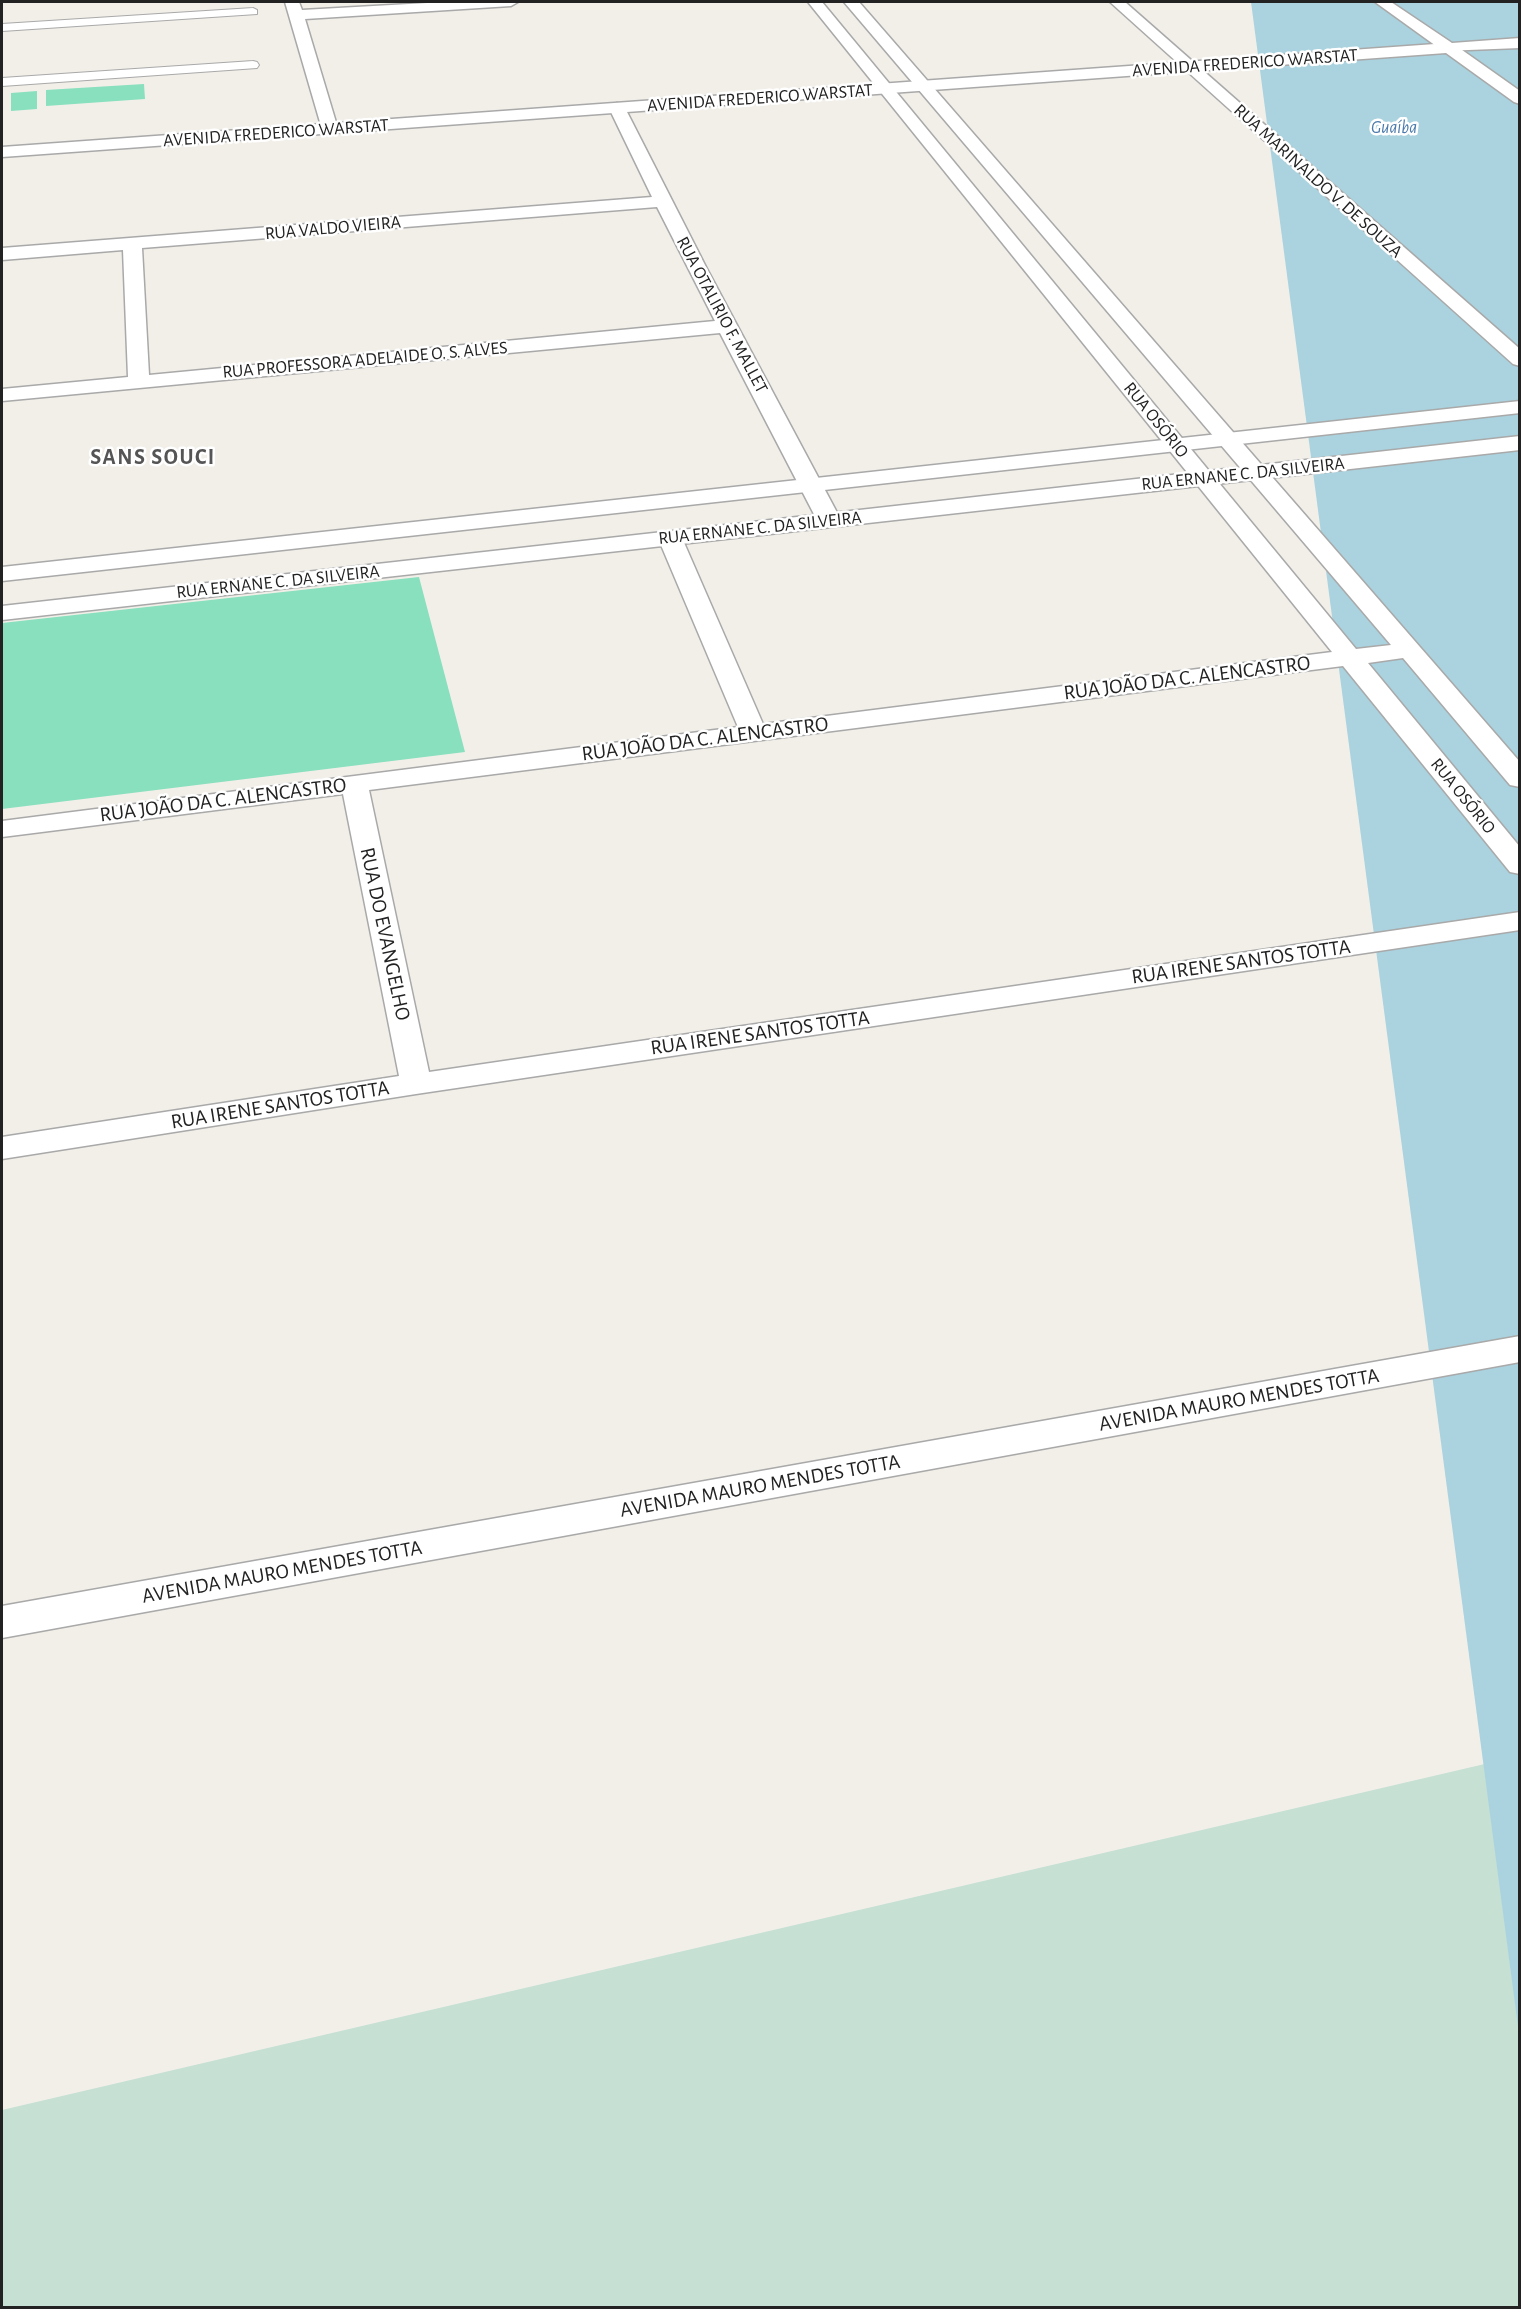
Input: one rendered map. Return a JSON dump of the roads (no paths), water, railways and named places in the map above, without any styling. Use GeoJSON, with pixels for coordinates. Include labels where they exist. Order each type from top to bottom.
{"type":"FeatureCollection","features":[{"type":"Feature","properties":{"kind":"street"},"geometry":{"type":"LineString","coordinates":[[330,129],[294,8],[511,2]]}},
{"type":"Feature","properties":{"kind":"street","name":"RUA OSÓRIO"},"geometry":{"type":"LineString","coordinates":[[814,2],[1520,866]]}},
{"type":"Feature","properties":{"kind":"street","name":"RUA OSÓRIO"},"geometry":{"type":"LineString","coordinates":[[851,2],[1520,779]]}},
{"type":"Feature","properties":{"kind":"street","name":"RUA MARINALDO V. DE SOUZA"},"geometry":{"type":"LineString","coordinates":[[1117,2],[1520,360]]}},
{"type":"Feature","properties":{"kind":"street"},"geometry":{"type":"LineString","coordinates":[[1382,2],[1520,99]]}},
{"type":"Feature","properties":{"kind":"street"},"geometry":{"type":"LineString","coordinates":[[839,31],[874,28]]}},
{"type":"Feature","properties":{"kind":"street","name":"AVENIDA FREDERICO WARSTAT"},"geometry":{"type":"LineString","coordinates":[[2,152],[1520,43]]}},
{"type":"Feature","properties":{"kind":"street","name":"RUA OTALIRIO F. MALLET"},"geometry":{"type":"LineString","coordinates":[[617,108],[829,520]]}},
{"type":"Feature","properties":{"kind":"street"},"geometry":{"type":"LineString","coordinates":[[963,184],[1004,180]]}},
{"type":"Feature","properties":{"kind":"street","name":"RUA VALDO VIEIRA"},"geometry":{"type":"LineString","coordinates":[[2,254],[664,201]]}},
{"type":"Feature","properties":{"kind":"street"},"geometry":{"type":"LineString","coordinates":[[132,244],[139,382]]}},
{"type":"Feature","properties":{"kind":"street","name":"RUA PROFESSORA ADELAIDE O. S. ALVES"},"geometry":{"type":"LineString","coordinates":[[2,395],[728,326]]}},
{"type":"Feature","properties":{"kind":"street","name":"RUA ERNANE C. DA SILVEIRA"},"geometry":{"type":"LineString","coordinates":[[2,574],[1520,407]]}},
{"type":"Feature","properties":{"kind":"street","name":"RUA ERNANE C. DA SILVEIRA"},"geometry":{"type":"LineString","coordinates":[[2,613],[1520,442]]}},
{"type":"Feature","properties":{"kind":"street"},"geometry":{"type":"LineString","coordinates":[[670,538],[754,733]]}},
{"type":"Feature","properties":{"kind":"street","name":"RUA JOÃO DA C. ALENCASTRO"},"geometry":{"type":"LineString","coordinates":[[2,829],[1409,650]]}},
{"type":"Feature","properties":{"kind":"street","name":"RUA DO EVANGELHO"},"geometry":{"type":"LineString","coordinates":[[354,783],[416,1084]]}},
{"type":"Feature","properties":{"kind":"street","name":"RUA IRENE SANTOS TOTTA"},"geometry":{"type":"LineString","coordinates":[[2,1148],[416,1084],[1520,921]]}},
{"type":"Feature","properties":{"kind":"street","name":"AVENIDA MAURO MENDES TOTTA"},"geometry":{"type":"LineString","coordinates":[[2,1622],[1520,1349]]}},
{"type":"Feature","properties":{"kind":"lane"},"geometry":{"type":"LineString","coordinates":[[2,28],[253,12]]}},
{"type":"Feature","properties":{"kind":"lane"},"geometry":{"type":"LineString","coordinates":[[2,82],[253,65]]}},
{"type":"Feature","properties":{"kind":"water","name":"Guaíba"},"geometry":{"type":"Polygon","coordinates":[[[1251,2],[1519,2],[1519,2034],[1251,2]]]}},
{"type":"Feature","properties":{"kind":"district","name":"SANS SOUCI"},"geometry":{"type":"Point","coordinates":[153,457]}}]}
